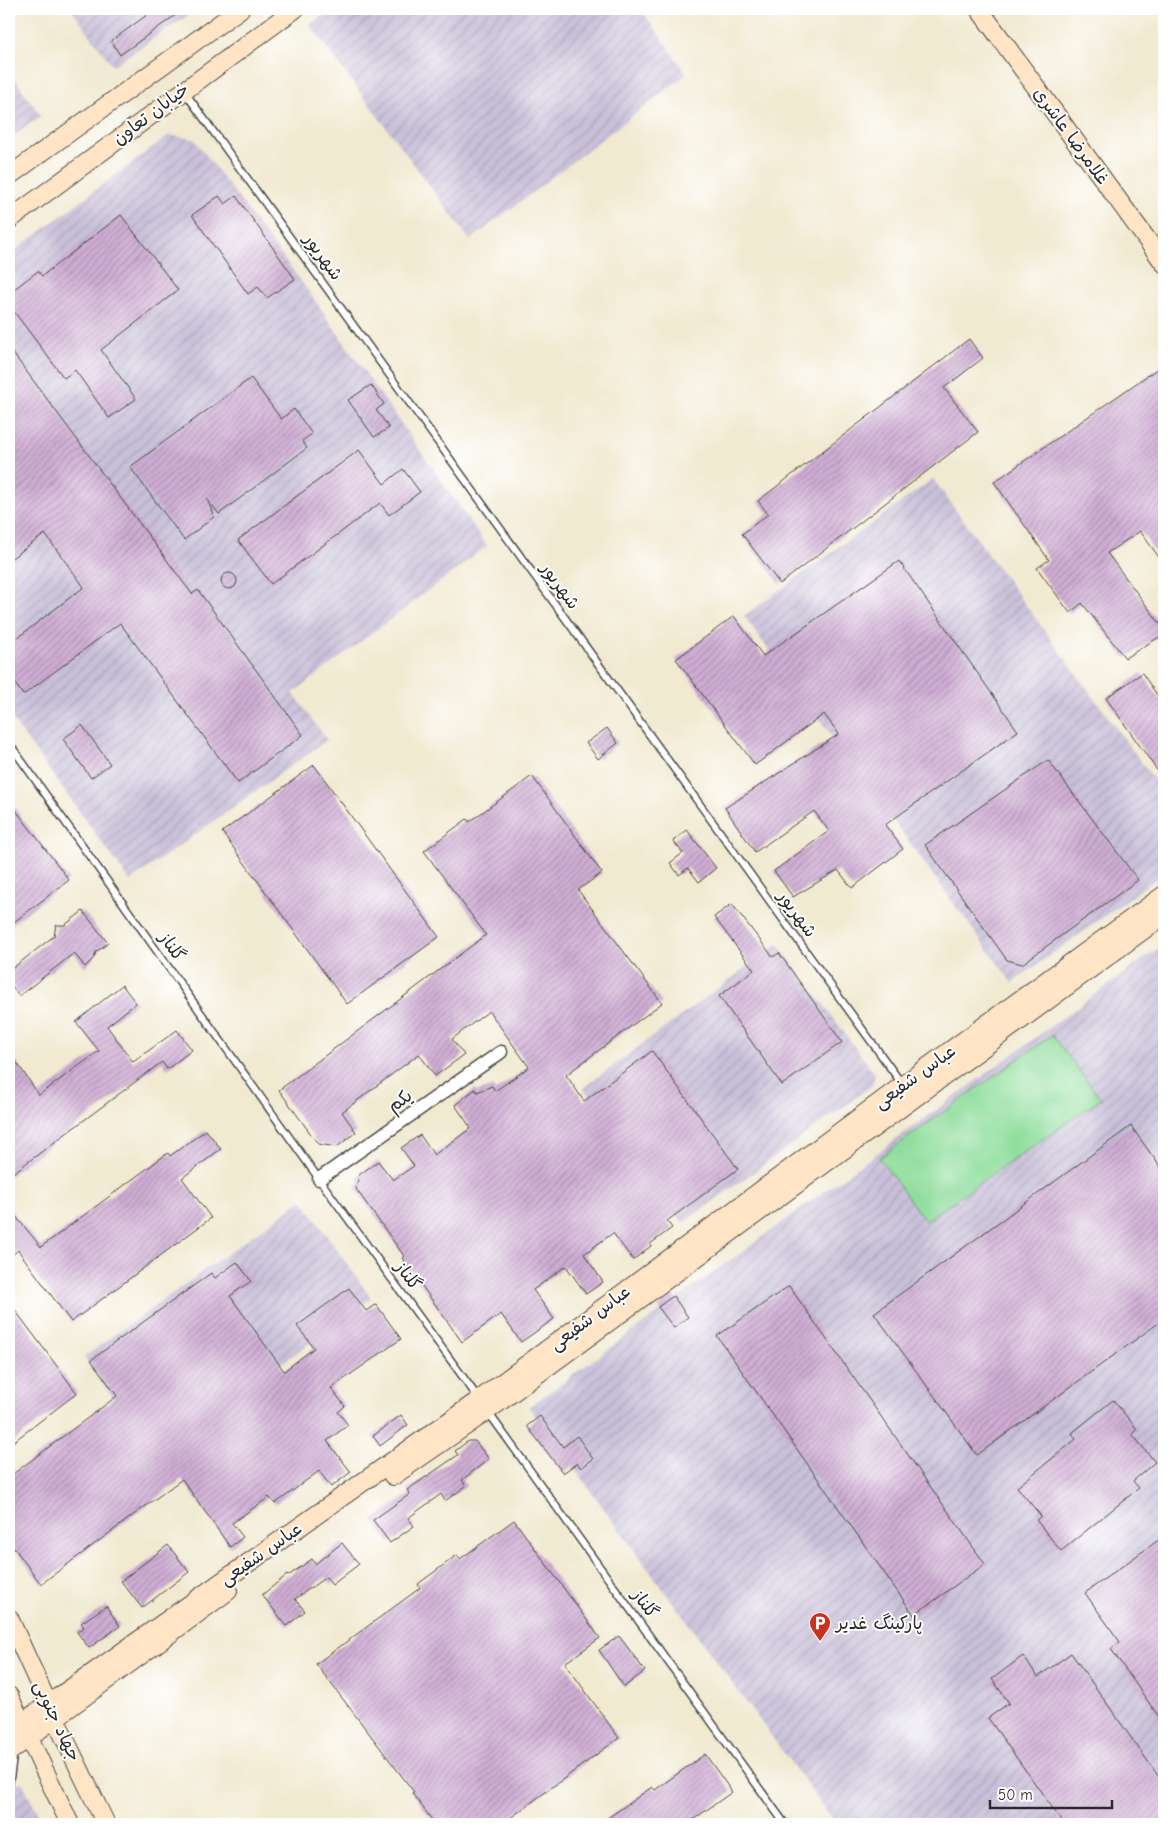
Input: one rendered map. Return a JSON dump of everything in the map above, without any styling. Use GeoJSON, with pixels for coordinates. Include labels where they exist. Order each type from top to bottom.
{"type":"FeatureCollection","features":[{"type":"Feature","properties":{"kind":"main road","name":"خیابان تعاون"},"geometry":{"type":"LineString","coordinates":[[9,176],[240,9]]}},
{"type":"Feature","properties":{"kind":"main road","name":"خیابان تعاون"},"geometry":{"type":"LineString","coordinates":[[9,220],[295,9]]}},
{"type":"Feature","properties":{"kind":"main road","name":"غلامرضا عاشری"},"geometry":{"type":"LineString","coordinates":[[979,9],[1164,263]]}},
{"type":"Feature","properties":{"kind":"main road","name":"عباس شفیعی"},"geometry":{"type":"LineString","coordinates":[[16,1739],[51,1711],[293,1544],[483,1405],[908,1092],[1164,895]]}},
{"type":"Feature","properties":{"kind":"main road","name":"عباس شفیعی"},"geometry":{"type":"LineString","coordinates":[[908,1092],[1164,915]]}},
{"type":"Feature","properties":{"kind":"main road","name":"جهاد جنوبی"},"geometry":{"type":"LineString","coordinates":[[9,1618],[51,1711],[106,1824]]}},
{"type":"Feature","properties":{"kind":"main road","name":"جهاد جنوبی"},"geometry":{"type":"LineString","coordinates":[[9,1696],[16,1739],[70,1824]]}},
{"type":"Feature","properties":{"kind":"street","name":"یکم"},"geometry":{"type":"LineString","coordinates":[[319,1179],[501,1052]]}},
{"type":"Feature","properties":{"kind":"lane","name":"شهریور"},"geometry":{"type":"LineString","coordinates":[[184,90],[908,1092]]}},
{"type":"Feature","properties":{"kind":"lane","name":"گلناز"},"geometry":{"type":"LineString","coordinates":[[9,743],[319,1179],[785,1824]]}},
{"type":"Feature","properties":{"kind":"lane"},"geometry":{"type":"LineString","coordinates":[[9,1785],[16,1739]]}},
{"type":"Feature","properties":{"kind":"shaded area"},"geometry":{"type":"Polygon","coordinates":[[[71,9],[197,9],[113,66],[71,9]]]}},
{"type":"Feature","properties":{"kind":"shaded area"},"geometry":{"type":"Polygon","coordinates":[[[333,9],[641,9],[687,74],[470,240],[310,25],[333,9]]]}},
{"type":"Feature","properties":{"kind":"shaded area"},"geometry":{"type":"Polygon","coordinates":[[[9,71],[41,116],[9,139],[9,71]]]}},
{"type":"Feature","properties":{"kind":"shaded area"},"geometry":{"type":"Polygon","coordinates":[[[169,135],[194,139],[306,288],[487,546],[293,693],[327,740],[130,881],[9,715],[9,255],[169,135]]]}},
{"type":"Feature","properties":{"kind":"shaded area"},"geometry":{"type":"Polygon","coordinates":[[[933,479],[1164,793],[1164,873],[1012,983],[744,616],[933,479]]]}},
{"type":"Feature","properties":{"kind":"shaded area"},"geometry":{"type":"Polygon","coordinates":[[[778,944],[875,1074],[872,1086],[683,1223],[583,1088],[778,944]]]}},
{"type":"Feature","properties":{"kind":"shaded area"},"geometry":{"type":"Polygon","coordinates":[[[1164,944],[1164,1824],[836,1824],[529,1407],[1164,944]]]}},
{"type":"Feature","properties":{"kind":"shaded area"},"geometry":{"type":"Polygon","coordinates":[[[302,1200],[371,1298],[155,1456],[84,1357],[302,1200]]]}},
{"type":"Feature","properties":{"kind":"shaded area"},"geometry":{"type":"Polygon","coordinates":[[[22,1782],[43,1824],[9,1824],[9,1785],[22,1782]]]}},
{"type":"Feature","properties":{"kind":"green space"},"geometry":{"type":"Polygon","coordinates":[[[1052,1035],[1101,1099],[925,1221],[879,1158],[1052,1035]]]}},
{"type":"Feature","properties":{"kind":"building"},"geometry":{"type":"Polygon","coordinates":[[[142,9],[184,9],[120,55],[111,41],[147,15],[142,9]]]}},
{"type":"Feature","properties":{"kind":"building"},"geometry":{"type":"Polygon","coordinates":[[[219,196],[225,204],[236,196],[295,279],[267,298],[258,287],[248,294],[192,215],[219,196]]]}},
{"type":"Feature","properties":{"kind":"building"},"geometry":{"type":"Polygon","coordinates":[[[121,215],[178,290],[101,350],[136,399],[109,418],[75,370],[64,378],[9,305],[9,293],[38,271],[42,276],[121,215]]]}},
{"type":"Feature","properties":{"kind":"building"},"geometry":{"type":"Polygon","coordinates":[[[969,339],[983,358],[944,388],[978,432],[780,584],[742,534],[768,514],[758,501],[969,339]]]}},
{"type":"Feature","properties":{"kind":"building"},"geometry":{"type":"Polygon","coordinates":[[[9,348],[192,594],[198,590],[303,735],[238,783],[120,623],[23,695],[9,675],[9,644],[84,587],[45,534],[9,560],[9,348]]]}},
{"type":"Feature","properties":{"kind":"building"},"geometry":{"type":"Polygon","coordinates":[[[1164,364],[1164,564],[1140,531],[1107,553],[1164,629],[1164,634],[1125,658],[1082,603],[1070,613],[1037,568],[1049,560],[994,482],[1164,364]]]}},
{"type":"Feature","properties":{"kind":"building"},"geometry":{"type":"Polygon","coordinates":[[[251,378],[281,419],[294,409],[312,434],[302,441],[307,448],[219,514],[207,499],[214,517],[184,540],[130,467],[251,378]]]}},
{"type":"Feature","properties":{"kind":"building"},"geometry":{"type":"Polygon","coordinates":[[[371,385],[384,404],[376,410],[389,428],[374,437],[348,400],[371,385]]]}},
{"type":"Feature","properties":{"kind":"building"},"geometry":{"type":"Polygon","coordinates":[[[359,450],[384,484],[403,469],[420,492],[389,515],[380,503],[271,584],[238,540],[359,450]]]}},
{"type":"Feature","properties":{"kind":"building"},"geometry":{"type":"Polygon","coordinates":[[[899,561],[1018,731],[885,825],[903,849],[852,888],[838,870],[793,897],[774,871],[829,831],[814,811],[755,852],[725,808],[839,734],[824,714],[755,765],[676,659],[734,616],[763,656],[899,561]]]}},
{"type":"Feature","properties":{"kind":"building"},"geometry":{"type":"Polygon","coordinates":[[[226,573],[232,573],[237,578],[235,587],[226,589],[221,584],[221,578],[226,573]]]}},
{"type":"Feature","properties":{"kind":"building"},"geometry":{"type":"Polygon","coordinates":[[[1142,673],[1164,705],[1164,780],[1106,698],[1142,673]]]}},
{"type":"Feature","properties":{"kind":"building"},"geometry":{"type":"Polygon","coordinates":[[[82,725],[110,764],[91,778],[63,739],[82,725]]]}},
{"type":"Feature","properties":{"kind":"building"},"geometry":{"type":"Polygon","coordinates":[[[607,728],[618,743],[598,759],[586,743],[607,728]]]}},
{"type":"Feature","properties":{"kind":"building"},"geometry":{"type":"Polygon","coordinates":[[[1048,760],[1138,880],[1022,964],[1007,960],[925,845],[1048,760]]]}},
{"type":"Feature","properties":{"kind":"building"},"geometry":{"type":"Polygon","coordinates":[[[314,765],[439,937],[347,1004],[222,832],[314,765]]]}},
{"type":"Feature","properties":{"kind":"building"},"geometry":{"type":"Polygon","coordinates":[[[532,776],[602,873],[578,890],[662,1003],[566,1075],[584,1101],[652,1051],[738,1169],[667,1221],[672,1228],[650,1244],[651,1246],[633,1260],[613,1233],[584,1254],[603,1282],[586,1294],[566,1266],[533,1290],[554,1319],[521,1342],[501,1314],[462,1342],[356,1189],[359,1175],[378,1161],[393,1180],[414,1166],[401,1148],[420,1135],[434,1155],[471,1128],[455,1105],[475,1089],[477,1092],[492,1086],[495,1091],[529,1067],[489,1011],[452,1039],[464,1055],[435,1076],[419,1054],[342,1112],[356,1132],[337,1147],[318,1144],[279,1090],[486,935],[424,851],[467,819],[469,822],[532,776]]]}},
{"type":"Feature","properties":{"kind":"building"},"geometry":{"type":"Polygon","coordinates":[[[9,801],[69,880],[9,926],[9,801]]]}},
{"type":"Feature","properties":{"kind":"building"},"geometry":{"type":"Polygon","coordinates":[[[687,830],[716,868],[699,882],[688,868],[679,875],[670,863],[683,853],[673,841],[687,830]]]}},
{"type":"Feature","properties":{"kind":"building"},"geometry":{"type":"Polygon","coordinates":[[[732,904],[773,957],[779,953],[842,1042],[782,1085],[719,996],[754,970],[714,917],[732,904]]]}},
{"type":"Feature","properties":{"kind":"building"},"geometry":{"type":"Polygon","coordinates":[[[83,911],[108,943],[96,952],[94,958],[85,967],[74,953],[19,996],[9,982],[9,971],[54,936],[56,925],[65,925],[83,911]]]}},
{"type":"Feature","properties":{"kind":"building"},"geometry":{"type":"Polygon","coordinates":[[[122,985],[136,1003],[107,1026],[133,1062],[177,1030],[192,1050],[167,1069],[162,1062],[9,1176],[9,1051],[39,1095],[99,1051],[76,1022],[122,985]]]}},
{"type":"Feature","properties":{"kind":"building"},"geometry":{"type":"Polygon","coordinates":[[[1131,1126],[1164,1172],[1164,1319],[977,1455],[874,1313],[1131,1126]]]}},
{"type":"Feature","properties":{"kind":"building"},"geometry":{"type":"Polygon","coordinates":[[[206,1130],[221,1149],[182,1178],[211,1218],[71,1322],[18,1250],[9,1258],[9,1208],[41,1247],[168,1153],[170,1156],[206,1130]]]}},
{"type":"Feature","properties":{"kind":"building"},"geometry":{"type":"Polygon","coordinates":[[[237,1262],[251,1281],[230,1296],[284,1371],[314,1348],[297,1326],[349,1288],[366,1311],[376,1304],[401,1339],[331,1388],[345,1406],[338,1412],[348,1425],[327,1441],[351,1472],[331,1487],[319,1471],[275,1504],[269,1497],[232,1523],[243,1537],[230,1547],[182,1479],[41,1584],[9,1541],[9,1477],[117,1396],[91,1360],[211,1273],[215,1278],[237,1262]]]}},
{"type":"Feature","properties":{"kind":"building"},"geometry":{"type":"Polygon","coordinates":[[[789,1286],[985,1564],[914,1615],[717,1336],[789,1286]]]}},
{"type":"Feature","properties":{"kind":"building"},"geometry":{"type":"Polygon","coordinates":[[[673,1296],[688,1317],[674,1328],[658,1307],[673,1296]]]}},
{"type":"Feature","properties":{"kind":"building"},"geometry":{"type":"Polygon","coordinates":[[[9,1302],[77,1393],[9,1445],[9,1302]]]}},
{"type":"Feature","properties":{"kind":"building"},"geometry":{"type":"Polygon","coordinates":[[[1113,1400],[1137,1429],[1132,1434],[1155,1462],[1133,1481],[1139,1488],[1061,1551],[1036,1520],[1041,1516],[1017,1487],[1076,1439],[1072,1433],[1113,1400]]]}},
{"type":"Feature","properties":{"kind":"building"},"geometry":{"type":"Polygon","coordinates":[[[401,1415],[408,1425],[380,1446],[373,1436],[401,1415]]]}},
{"type":"Feature","properties":{"kind":"building"},"geometry":{"type":"Polygon","coordinates":[[[540,1416],[563,1447],[577,1436],[593,1459],[581,1468],[577,1463],[563,1473],[527,1426],[540,1416]]]}},
{"type":"Feature","properties":{"kind":"building"},"geometry":{"type":"Polygon","coordinates":[[[468,1441],[475,1441],[489,1459],[462,1480],[466,1486],[445,1501],[441,1494],[408,1518],[414,1526],[390,1543],[373,1520],[410,1494],[407,1490],[458,1455],[455,1451],[468,1441]]]}},
{"type":"Feature","properties":{"kind":"building"},"geometry":{"type":"Polygon","coordinates":[[[514,1520],[600,1638],[565,1663],[619,1738],[502,1824],[435,1824],[412,1793],[414,1792],[316,1664],[420,1588],[418,1584],[457,1555],[460,1559],[514,1520]]]}},
{"type":"Feature","properties":{"kind":"building"},"geometry":{"type":"Polygon","coordinates":[[[1164,1536],[1164,1724],[1111,1649],[1120,1642],[1085,1593],[1164,1536]]]}},
{"type":"Feature","properties":{"kind":"building"},"geometry":{"type":"Polygon","coordinates":[[[342,1543],[359,1564],[332,1585],[326,1577],[295,1599],[305,1611],[287,1626],[262,1595],[287,1575],[312,1559],[315,1564],[342,1543]]]}},
{"type":"Feature","properties":{"kind":"building"},"geometry":{"type":"Polygon","coordinates":[[[168,1545],[189,1572],[142,1608],[121,1581],[168,1545]]]}},
{"type":"Feature","properties":{"kind":"building"},"geometry":{"type":"Polygon","coordinates":[[[106,1606],[120,1626],[89,1648],[77,1632],[84,1627],[81,1623],[106,1606]]]}},
{"type":"Feature","properties":{"kind":"building"},"geometry":{"type":"Polygon","coordinates":[[[619,1636],[645,1671],[624,1687],[599,1650],[619,1636]]]}},
{"type":"Feature","properties":{"kind":"building"},"geometry":{"type":"Polygon","coordinates":[[[1071,1653],[1164,1784],[1164,1824],[1064,1824],[988,1718],[1009,1703],[992,1679],[1023,1656],[1038,1677],[1071,1653]]]}},
{"type":"Feature","properties":{"kind":"building"},"geometry":{"type":"Polygon","coordinates":[[[705,1754],[732,1792],[687,1824],[599,1824],[652,1787],[655,1790],[705,1754]]]}},
{"type":"Feature","properties":{"kind":"place","name":"پارکینگ غدیر"},"geometry":{"type":"Point","coordinates":[820,1642]}}]}
